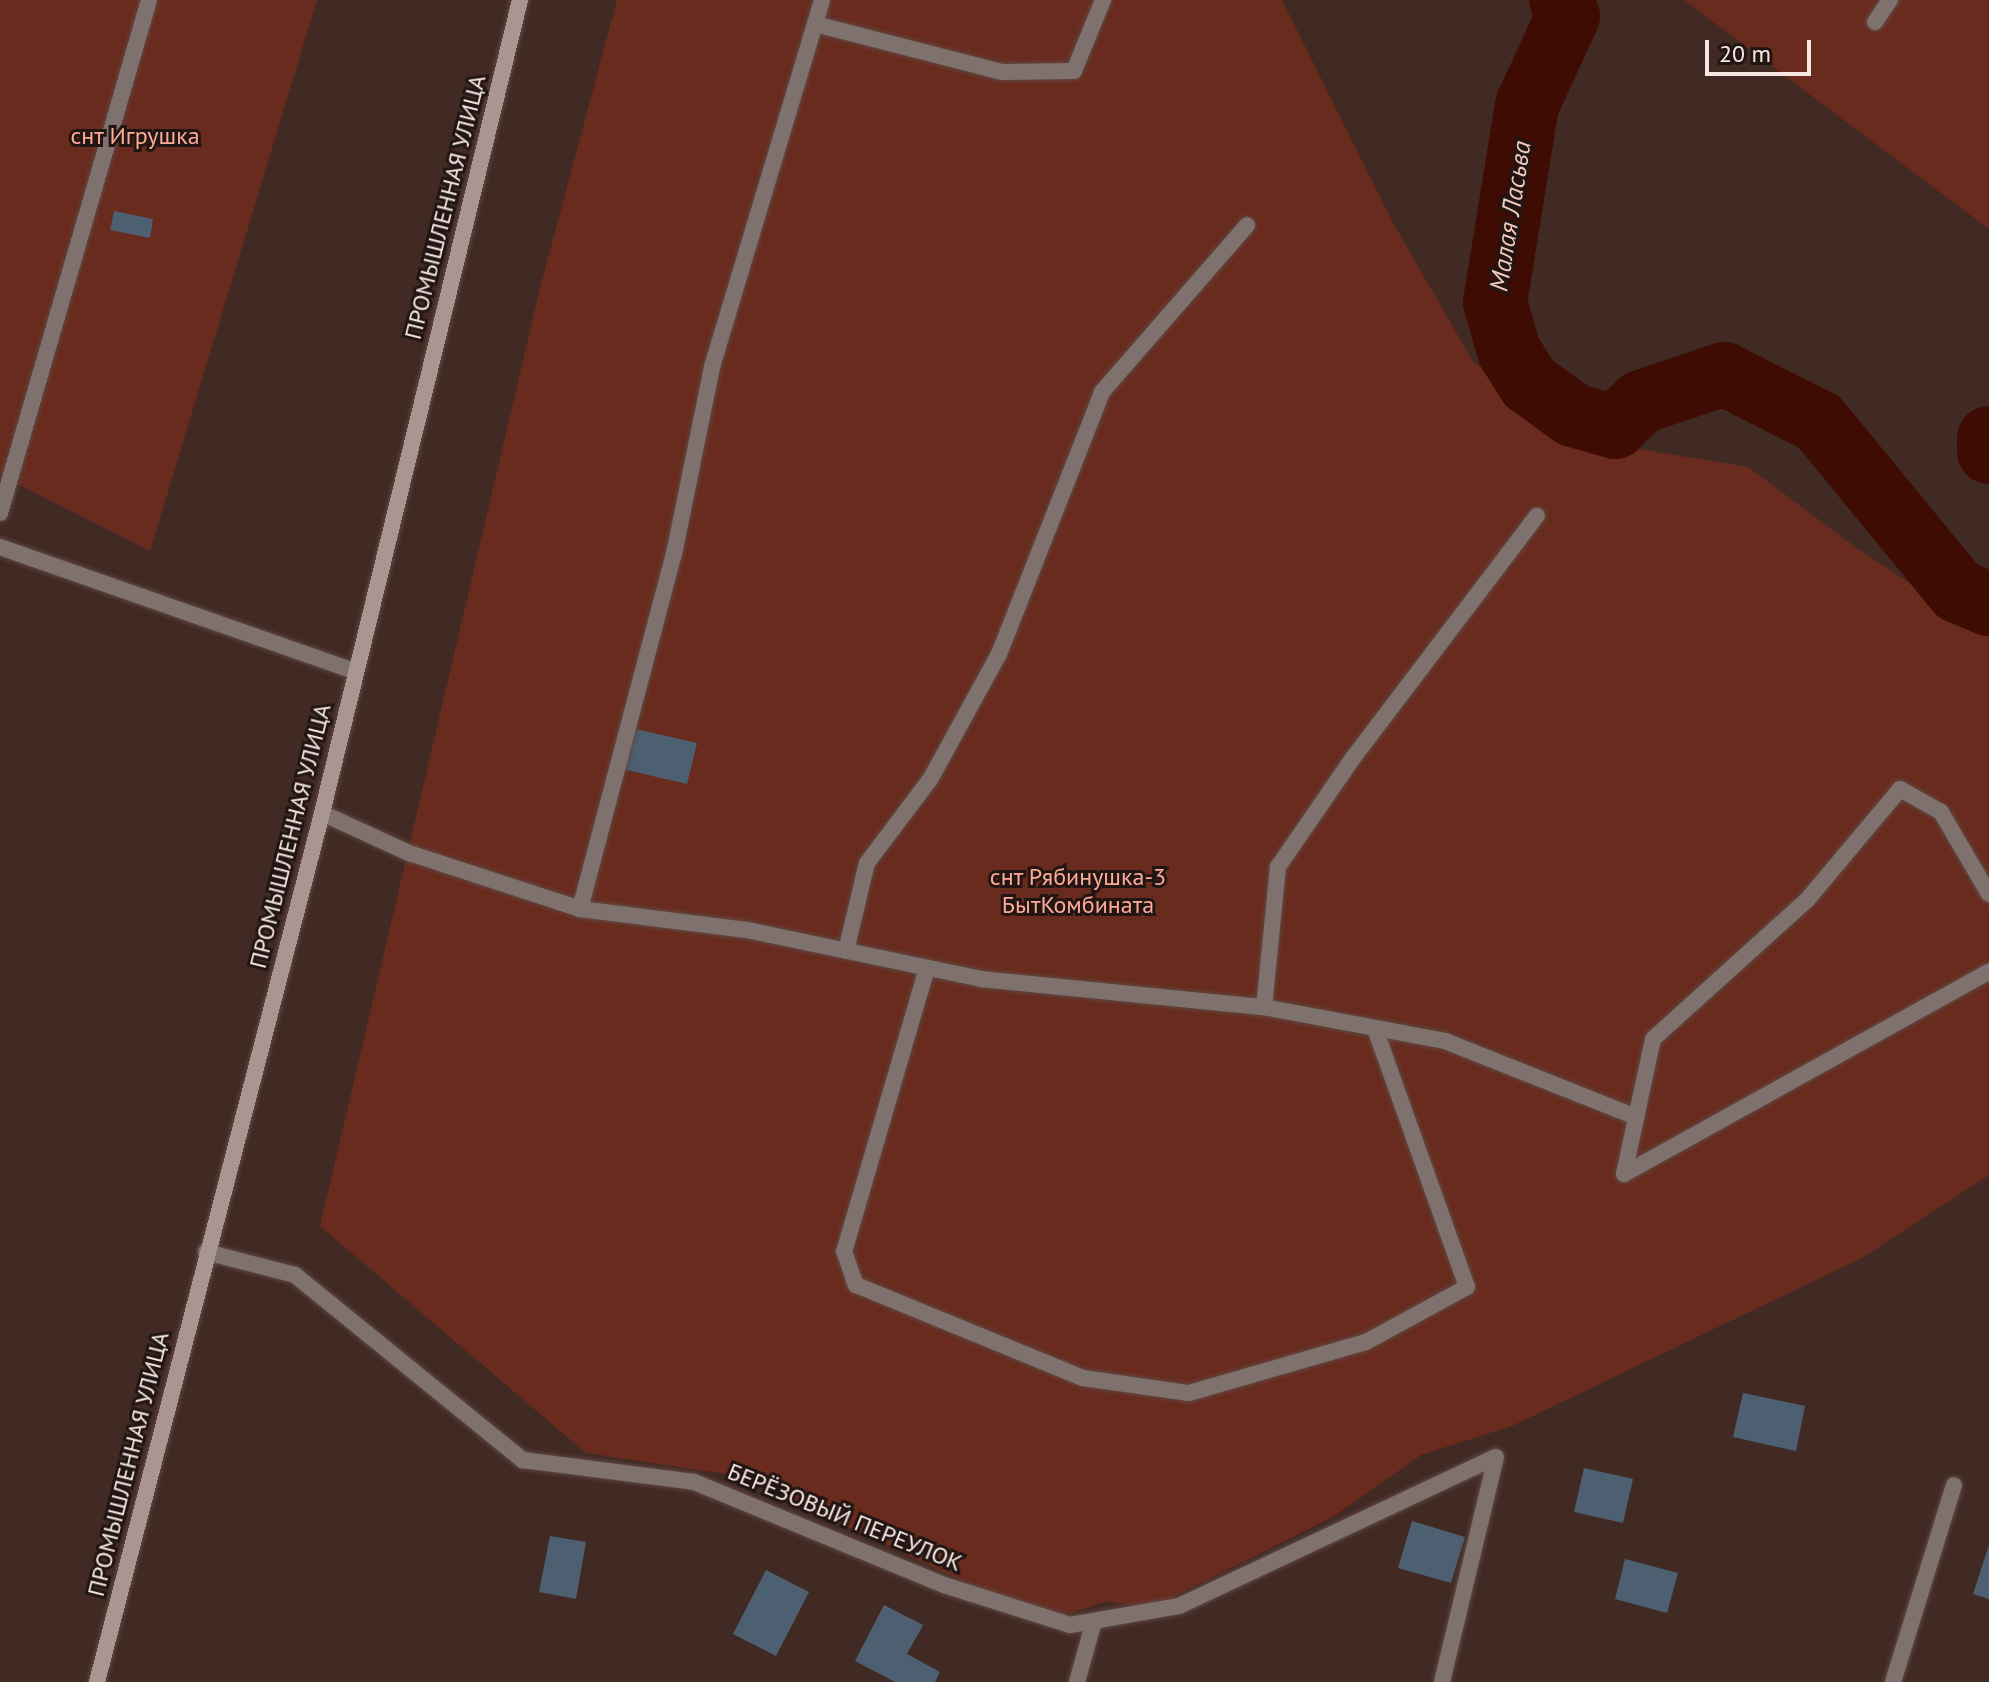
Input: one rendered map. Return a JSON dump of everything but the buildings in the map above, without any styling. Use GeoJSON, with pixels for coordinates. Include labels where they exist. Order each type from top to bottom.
{"type":"FeatureCollection","features":[{"type":"Feature","properties":{"kind":"main road","name":"ПРОМЫШЛЕННАЯ УЛИЦА"},"geometry":{"type":"LineString","coordinates":[[97,1682],[322,813],[520,0]]}},
{"type":"Feature","properties":{"kind":"street"},"geometry":{"type":"LineString","coordinates":[[0,513],[149,0]]}},
{"type":"Feature","properties":{"kind":"street"},"geometry":{"type":"LineString","coordinates":[[580,909],[674,554],[712,367],[822,0]]}},
{"type":"Feature","properties":{"kind":"street"},"geometry":{"type":"LineString","coordinates":[[815,24],[1002,72],[1074,71],[1103,0]]}},
{"type":"Feature","properties":{"kind":"street"},"geometry":{"type":"LineString","coordinates":[[1875,22],[1890,0]]}},
{"type":"Feature","properties":{"kind":"street"},"geometry":{"type":"LineString","coordinates":[[846,951],[867,863],[931,778],[999,654],[1102,392],[1247,225]]}},
{"type":"Feature","properties":{"kind":"street"},"geometry":{"type":"LineString","coordinates":[[1264,1007],[1278,867],[1353,758],[1537,516]]}},
{"type":"Feature","properties":{"kind":"street"},"geometry":{"type":"LineString","coordinates":[[0,547],[356,672]]}},
{"type":"Feature","properties":{"kind":"street"},"geometry":{"type":"LineString","coordinates":[[1989,894],[1941,812],[1900,789],[1807,900],[1653,1039],[1624,1174],[1989,972]]}},
{"type":"Feature","properties":{"kind":"street"},"geometry":{"type":"LineString","coordinates":[[322,813],[409,853],[580,909],[747,930],[981,979],[1264,1007],[1445,1041],[1636,1117]]}},
{"type":"Feature","properties":{"kind":"street"},"geometry":{"type":"LineString","coordinates":[[927,968],[844,1251],[856,1285],[1083,1378],[1189,1393],[1366,1342],[1467,1287],[1375,1028]]}},
{"type":"Feature","properties":{"kind":"street","name":"БЕРЁЗОВЫЙ ПЕРЕУЛОК"},"geometry":{"type":"LineString","coordinates":[[206,1252],[295,1275],[523,1460],[694,1482],[944,1585],[1070,1625],[1179,1606],[1496,1457],[1442,1682]]}},
{"type":"Feature","properties":{"kind":"street"},"geometry":{"type":"LineString","coordinates":[[1893,1682],[1954,1485]]}},
{"type":"Feature","properties":{"kind":"street"},"geometry":{"type":"LineString","coordinates":[[1077,1682],[1094,1621]]}},
{"type":"Feature","properties":{"kind":"green space","name":"снт Игрушка"},"geometry":{"type":"Polygon","coordinates":[[[0,0],[317,0],[150,551],[0,475],[0,0]]]}},
{"type":"Feature","properties":{"kind":"green space","name":"снт Рябинушка-3 БытКомбината"},"geometry":{"type":"Polygon","coordinates":[[[617,0],[1282,0],[1392,221],[1473,362],[1583,440],[1748,467],[1858,549],[1989,635],[1989,1175],[1862,1258],[1512,1426],[1421,1455],[1333,1517],[1147,1610],[1108,1601],[1047,1621],[739,1476],[586,1453],[320,1226],[540,288],[617,0]]]}},
{"type":"Feature","properties":{"kind":"green space"},"geometry":{"type":"Polygon","coordinates":[[[1684,0],[1989,0],[1989,229],[1684,0]]]}},
{"type":"Feature","properties":{"kind":"waterway","name":"Малая Ласьва"},"geometry":{"type":"LineString","coordinates":[[1561,0],[1568,16],[1527,105],[1495,302],[1509,351],[1529,383],[1573,415],[1615,427],[1641,402],[1724,374],[1819,422],[1958,591],[1989,604]]}},
{"type":"Feature","properties":{"kind":"waterway","name":"Малая Ласьва"},"geometry":{"type":"LineString","coordinates":[[1989,438],[1989,452]]}}]}
